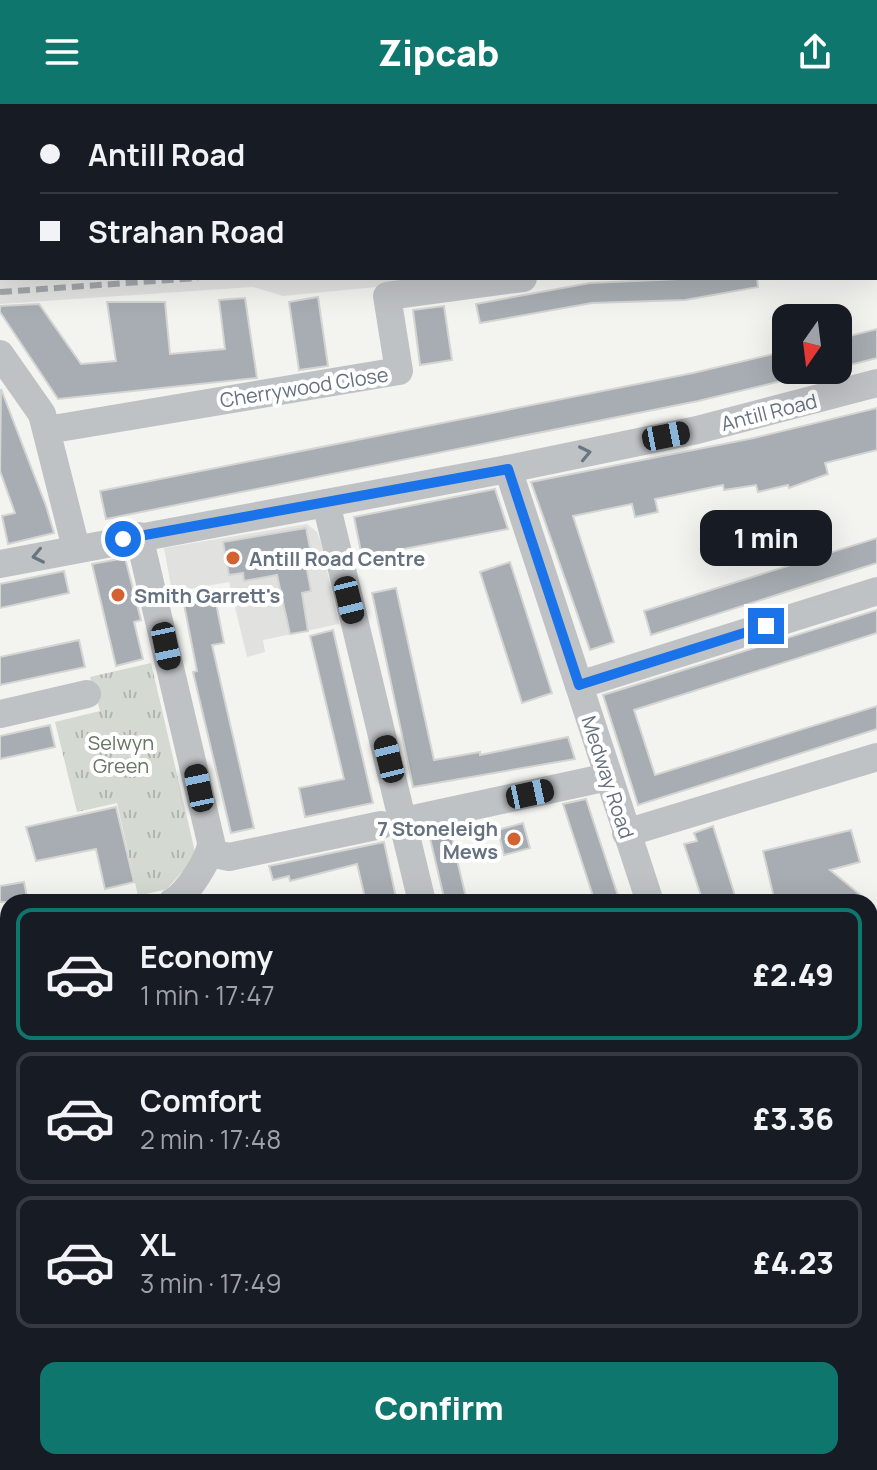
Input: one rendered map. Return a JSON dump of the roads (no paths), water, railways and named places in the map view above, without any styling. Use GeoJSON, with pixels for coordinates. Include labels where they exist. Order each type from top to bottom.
{"type":"FeatureCollection","features":[{"type":"Feature","properties":{"kind":"street","name":"Cherrywood Close"},"geometry":{"type":"LineString","coordinates":[[47,430],[399,371],[387,296],[508,280]]}},
{"type":"Feature","properties":{"kind":"street"},"geometry":{"type":"LineString","coordinates":[[4,366],[35,399],[47,430],[76,548]]}},
{"type":"Feature","properties":{"kind":"street","name":"Antill Road"},"geometry":{"type":"LineString","coordinates":[[0,564],[508,469],[697,430],[877,383]]}},
{"type":"Feature","properties":{"kind":"street","name":"Medway Road"},"geometry":{"type":"LineString","coordinates":[[508,469],[647,894]]}},
{"type":"Feature","properties":{"kind":"street"},"geometry":{"type":"LineString","coordinates":[[326,503],[392,823],[419,894]]}},
{"type":"Feature","properties":{"kind":"street"},"geometry":{"type":"LineString","coordinates":[[139,536],[211,853],[187,894]]}},
{"type":"Feature","properties":{"kind":"street"},"geometry":{"type":"LineString","coordinates":[[579,685],[877,591]]}},
{"type":"Feature","properties":{"kind":"street"},"geometry":{"type":"LineString","coordinates":[[0,714],[87,694]]}},
{"type":"Feature","properties":{"kind":"street"},"geometry":{"type":"LineString","coordinates":[[626,833],[877,757]]}},
{"type":"Feature","properties":{"kind":"street"},"geometry":{"type":"LineString","coordinates":[[211,853],[229,857],[608,777]]}},
{"type":"Feature","properties":{"kind":"railway"},"geometry":{"type":"LineString","coordinates":[[0,292],[170,280]]}},
{"type":"Feature","properties":{"kind":"place","name":"Antill Road Centre"},"geometry":{"type":"Point","coordinates":[233,558]}},
{"type":"Feature","properties":{"kind":"place","name":"Smith Garrett's"},"geometry":{"type":"Point","coordinates":[118,595]}},
{"type":"Feature","properties":{"kind":"place","name":"7 Stoneleigh Mews"},"geometry":{"type":"Point","coordinates":[514,839]}},
{"type":"Feature","properties":{"kind":"park label","name":"Selwyn Green"},"geometry":{"type":"Point","coordinates":[121,754]}}]}
